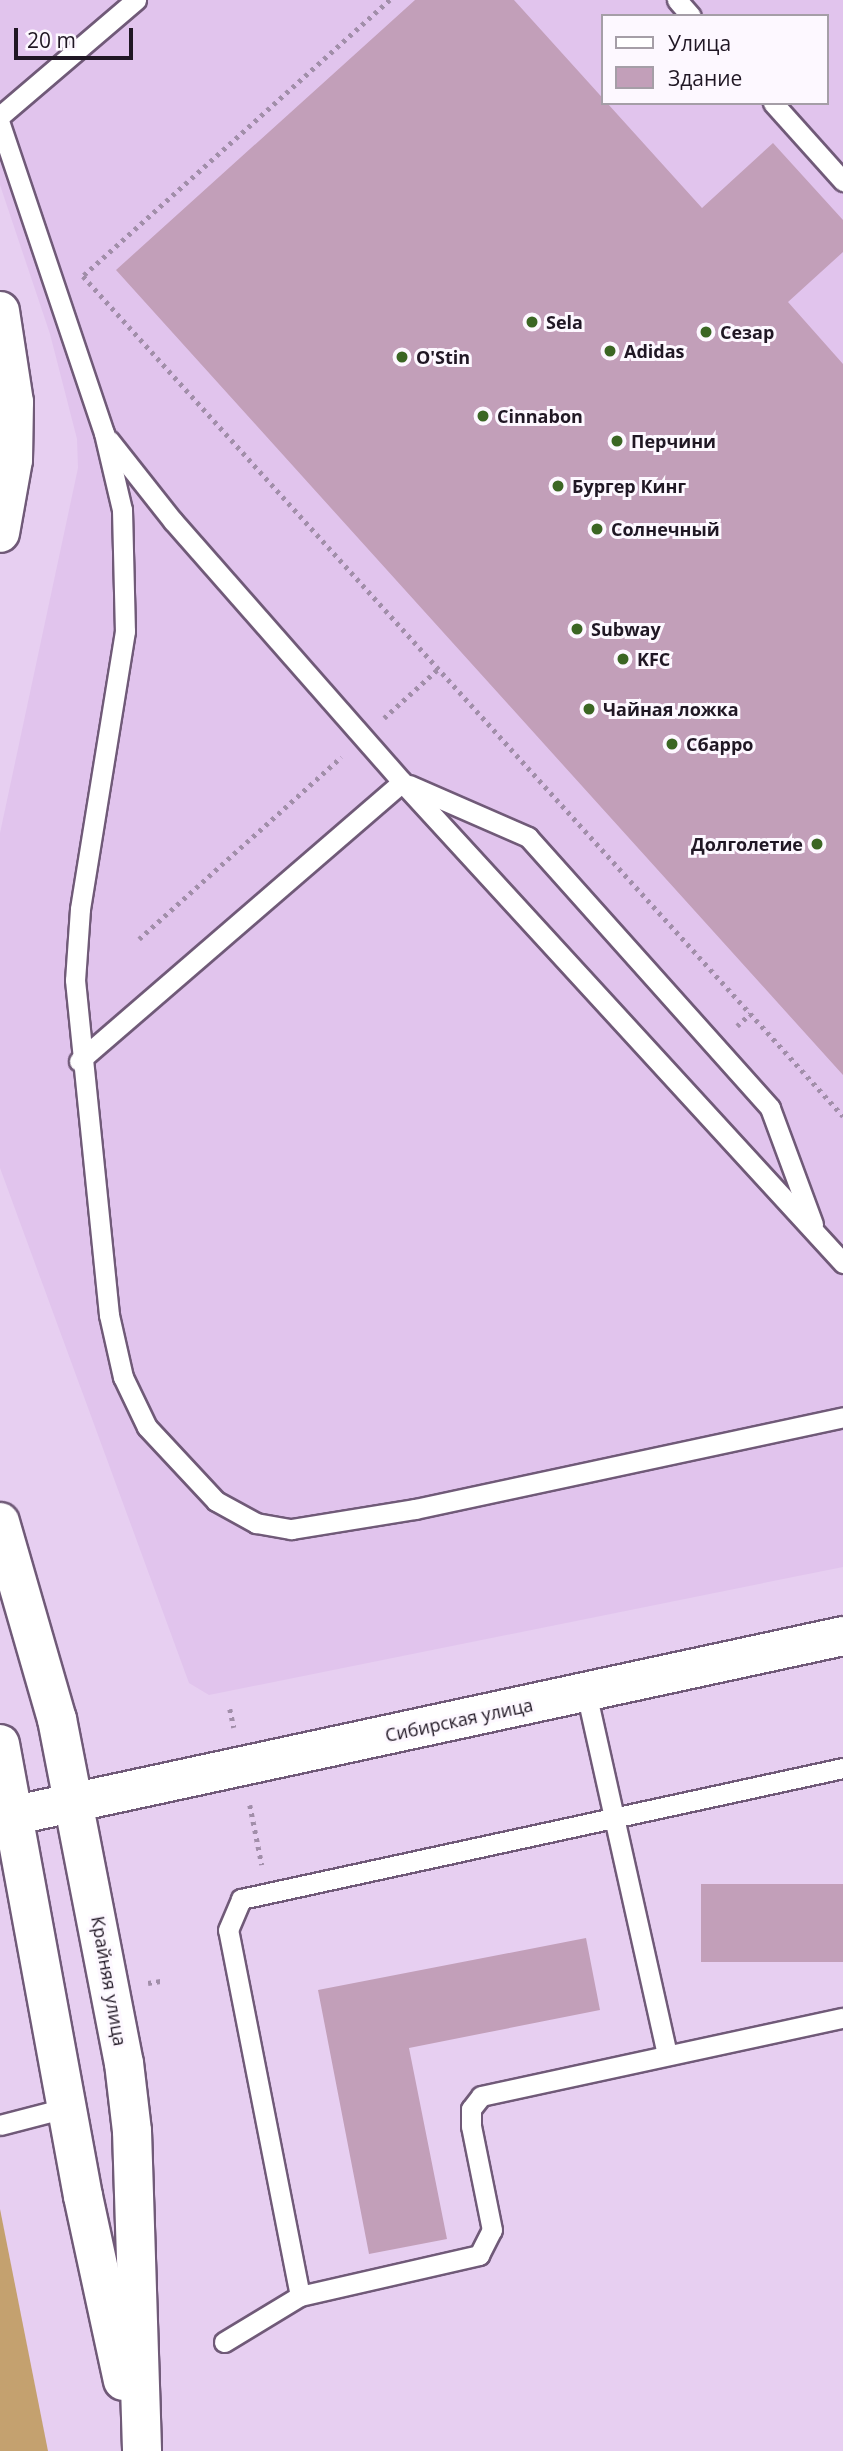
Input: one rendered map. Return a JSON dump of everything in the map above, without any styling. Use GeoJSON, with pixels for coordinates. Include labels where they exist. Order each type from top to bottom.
{"type":"FeatureCollection","features":[{"type":"Feature","properties":{"kind":"main road"},"geometry":{"type":"LineString","coordinates":[[0,312],[14,402],[13,460],[0,533]]}},
{"type":"Feature","properties":{"kind":"main road","name":"Крайняя улица"},"geometry":{"type":"LineString","coordinates":[[0,1522],[36,1637],[75,1802],[112,1988],[132,2131],[140,2451]]}},
{"type":"Feature","properties":{"kind":"main road","name":"Сибирская улица"},"geometry":{"type":"LineString","coordinates":[[16,1815],[843,1636]]}},
{"type":"Feature","properties":{"kind":"main road","name":"Крайняя улица"},"geometry":{"type":"LineString","coordinates":[[0,1744],[16,1815],[69,2107],[140,2451]]}},
{"type":"Feature","properties":{"kind":"lane"},"geometry":{"type":"LineString","coordinates":[[0,116],[136,0]]}},
{"type":"Feature","properties":{"kind":"lane"},"geometry":{"type":"LineString","coordinates":[[677,0],[689,14]]}},
{"type":"Feature","properties":{"kind":"lane"},"geometry":{"type":"LineString","coordinates":[[775,105],[843,181]]}},
{"type":"Feature","properties":{"kind":"lane"},"geometry":{"type":"LineString","coordinates":[[0,124],[104,433],[122,510],[125,631],[80,909],[75,980],[79,1061],[109,1315],[123,1377],[147,1427],[199,1485],[240,1516],[291,1529],[401,1511],[843,1417]]}},
{"type":"Feature","properties":{"kind":"lane"},"geometry":{"type":"LineString","coordinates":[[104,433],[173,521],[402,782],[843,1263]]}},
{"type":"Feature","properties":{"kind":"lane"},"geometry":{"type":"LineString","coordinates":[[79,1061],[402,782]]}},
{"type":"Feature","properties":{"kind":"lane"},"geometry":{"type":"LineString","coordinates":[[402,782],[513,827],[537,846],[770,1108],[816,1232]]}},
{"type":"Feature","properties":{"kind":"lane"},"geometry":{"type":"LineString","coordinates":[[586,1692],[667,2054]]}},
{"type":"Feature","properties":{"kind":"lane"},"geometry":{"type":"LineString","coordinates":[[300,2296],[228,1930],[231,1913],[241,1899],[257,1893],[614,1815],[843,1768]]}},
{"type":"Feature","properties":{"kind":"lane"},"geometry":{"type":"LineString","coordinates":[[224,2342],[300,2296],[479,2255],[492,2230],[471,2126],[471,2109],[481,2095],[843,2018]]}},
{"type":"Feature","properties":{"kind":"lane"},"geometry":{"type":"LineString","coordinates":[[0,2125],[69,2107]]}},
{"type":"Feature","properties":{"kind":"path"},"geometry":{"type":"LineString","coordinates":[[390,0],[83,276],[843,1116]]}},
{"type":"Feature","properties":{"kind":"path"},"geometry":{"type":"LineString","coordinates":[[139,939],[438,669]]}},
{"type":"Feature","properties":{"kind":"shaded area"},"geometry":{"type":"Polygon","coordinates":[[[0,0],[843,0],[843,1567],[209,1695],[189,1683],[0,1168],[0,833],[78,468],[77,439],[50,334],[0,185],[0,0]]]}},
{"type":"Feature","properties":{"kind":"shaded area"},"geometry":{"type":"Polygon","coordinates":[[[0,2209],[48,2451],[0,2451],[0,2209]]]}},
{"type":"Feature","properties":{"kind":"building","name":"Солнечный"},"geometry":{"type":"Polygon","coordinates":[[[415,0],[514,0],[602,97],[602,105],[609,105],[702,208],[773,143],[843,220],[843,252],[788,302],[843,364],[843,1075],[116,270],[415,0]]]}},
{"type":"Feature","properties":{"kind":"building"},"geometry":{"type":"Polygon","coordinates":[[[701,1884],[843,1884],[843,1962],[701,1962],[701,1884]]]}},
{"type":"Feature","properties":{"kind":"building"},"geometry":{"type":"Polygon","coordinates":[[[586,1938],[600,2010],[409,2048],[447,2239],[369,2254],[318,1990],[586,1938]]]}},
{"type":"Feature","properties":{"kind":"place","name":"Sela"},"geometry":{"type":"Point","coordinates":[532,322]}},
{"type":"Feature","properties":{"kind":"place","name":"Сезар"},"geometry":{"type":"Point","coordinates":[706,332]}},
{"type":"Feature","properties":{"kind":"place","name":"Adidas"},"geometry":{"type":"Point","coordinates":[610,351]}},
{"type":"Feature","properties":{"kind":"place","name":"O'Stin"},"geometry":{"type":"Point","coordinates":[402,357]}},
{"type":"Feature","properties":{"kind":"place","name":"Cinnabon"},"geometry":{"type":"Point","coordinates":[483,416]}},
{"type":"Feature","properties":{"kind":"place","name":"Перчини"},"geometry":{"type":"Point","coordinates":[617,441]}},
{"type":"Feature","properties":{"kind":"place","name":"Бургер Кинг"},"geometry":{"type":"Point","coordinates":[558,486]}},
{"type":"Feature","properties":{"kind":"place","name":"Солнечный"},"geometry":{"type":"Point","coordinates":[597,529]}},
{"type":"Feature","properties":{"kind":"place","name":"Subway"},"geometry":{"type":"Point","coordinates":[577,629]}},
{"type":"Feature","properties":{"kind":"place","name":"KFC"},"geometry":{"type":"Point","coordinates":[623,659]}},
{"type":"Feature","properties":{"kind":"place","name":"Чайная ложка"},"geometry":{"type":"Point","coordinates":[589,709]}},
{"type":"Feature","properties":{"kind":"place","name":"Сбарро"},"geometry":{"type":"Point","coordinates":[672,744]}},
{"type":"Feature","properties":{"kind":"place","name":"Долголетие"},"geometry":{"type":"Point","coordinates":[817,844]}}]}
